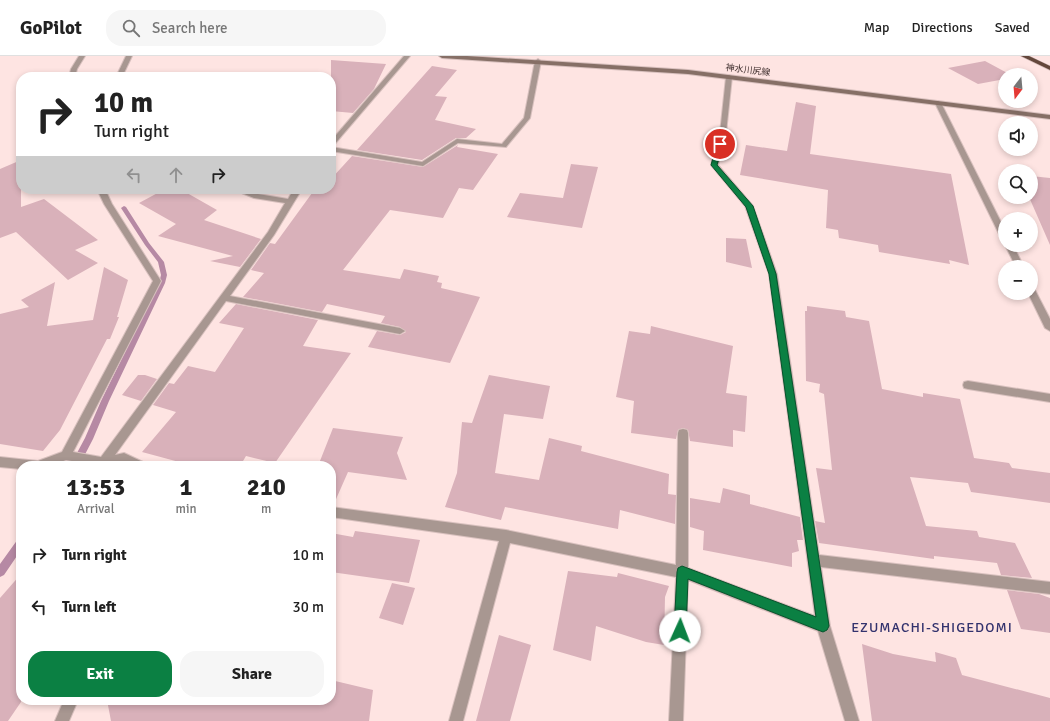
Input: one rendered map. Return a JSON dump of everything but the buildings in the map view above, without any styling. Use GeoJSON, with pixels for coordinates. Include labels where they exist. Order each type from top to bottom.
{"type":"FeatureCollection","features":[{"type":"Feature","properties":{"kind":"highway"},"geometry":{"type":"LineString","coordinates":[[1024,56],[1050,68]]}},
{"type":"Feature","properties":{"kind":"main road","name":"神水川尻線"},"geometry":{"type":"LineString","coordinates":[[442,56],[623,67],[729,77],[1050,117]]}},
{"type":"Feature","properties":{"kind":"street"},"geometry":{"type":"LineString","coordinates":[[73,72],[82,56]]}},
{"type":"Feature","properties":{"kind":"street"},"geometry":{"type":"LineString","coordinates":[[121,72],[129,56]]}},
{"type":"Feature","properties":{"kind":"street"},"geometry":{"type":"LineString","coordinates":[[336,139],[407,56]]}},
{"type":"Feature","properties":{"kind":"street"},"geometry":{"type":"LineString","coordinates":[[336,150],[423,164],[457,141],[504,146],[526,118],[538,61]]}},
{"type":"Feature","properties":{"kind":"street"},"geometry":{"type":"LineString","coordinates":[[729,77],[723,133],[714,165],[750,206],[773,274],[823,626],[852,721]]}},
{"type":"Feature","properties":{"kind":"street"},"geometry":{"type":"LineString","coordinates":[[938,103],[998,224]]}},
{"type":"Feature","properties":{"kind":"street"},"geometry":{"type":"LineString","coordinates":[[66,454],[157,281],[108,204],[103,194]]}},
{"type":"Feature","properties":{"kind":"street"},"geometry":{"type":"LineString","coordinates":[[251,194],[290,202]]}},
{"type":"Feature","properties":{"kind":"street"},"geometry":{"type":"LineString","coordinates":[[105,461],[271,233],[295,194]]}},
{"type":"Feature","properties":{"kind":"street"},"geometry":{"type":"LineString","coordinates":[[224,298],[400,331]]}},
{"type":"Feature","properties":{"kind":"street"},"geometry":{"type":"LineString","coordinates":[[1036,300],[1050,328]]}},
{"type":"Feature","properties":{"kind":"street"},"geometry":{"type":"LineString","coordinates":[[968,385],[1050,398]]}},
{"type":"Feature","properties":{"kind":"street"},"geometry":{"type":"LineString","coordinates":[[676,721],[682,572],[683,434]]}},
{"type":"Feature","properties":{"kind":"street"},"geometry":{"type":"LineString","coordinates":[[50,461],[66,454],[99,461]]}},
{"type":"Feature","properties":{"kind":"street"},"geometry":{"type":"LineString","coordinates":[[109,461],[124,458],[130,461]]}},
{"type":"Feature","properties":{"kind":"street"},"geometry":{"type":"LineString","coordinates":[[0,462],[16,464]]}},
{"type":"Feature","properties":{"kind":"street"},"geometry":{"type":"LineString","coordinates":[[336,513],[506,536],[682,572],[823,626]]}},
{"type":"Feature","properties":{"kind":"street"},"geometry":{"type":"LineString","coordinates":[[456,721],[506,536]]}},
{"type":"Feature","properties":{"kind":"street"},"geometry":{"type":"LineString","coordinates":[[814,560],[1050,588]]}},
{"type":"Feature","properties":{"kind":"street"},"geometry":{"type":"LineString","coordinates":[[62,721],[69,705]]}},
{"type":"Feature","properties":{"kind":"waterway"},"geometry":{"type":"LineString","coordinates":[[77,461],[89,439],[105,401],[162,283],[164,275],[161,262],[147,244],[124,208]]}},
{"type":"Feature","properties":{"kind":"waterway"},"geometry":{"type":"LineString","coordinates":[[0,572],[16,549]]}},
{"type":"Feature","properties":{"kind":"district","name":"EZUMACHI-SHIGEDOMI"},"geometry":{"type":"Point","coordinates":[932,627]}},
{"type":"Feature","properties":{"kind":"route"},"geometry":{"type":"LineString","coordinates":[[680,631],[682,572],[823,626],[773,274],[750,206],[714,165],[720,144]]}}]}
